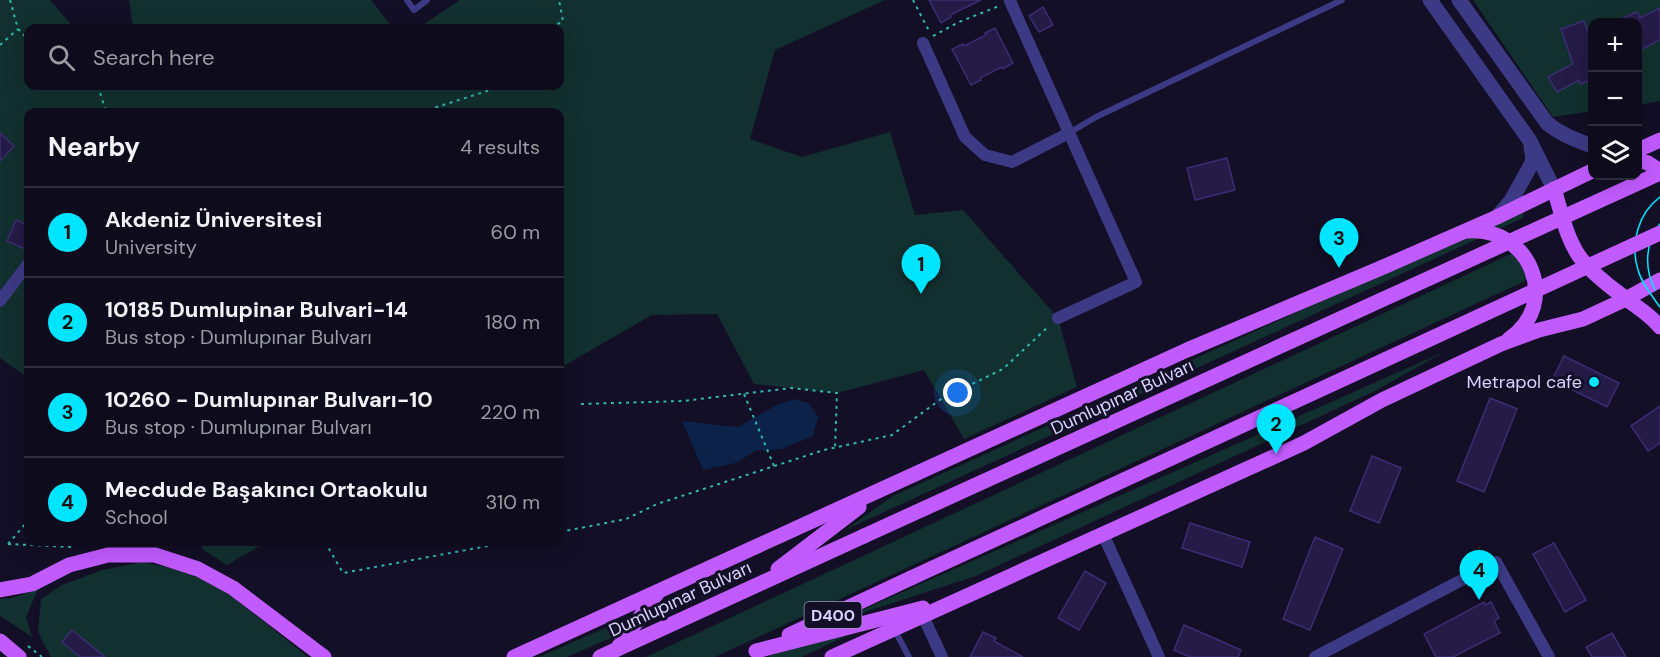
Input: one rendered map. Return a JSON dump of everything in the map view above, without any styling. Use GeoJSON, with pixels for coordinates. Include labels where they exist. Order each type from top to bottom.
{"type":"FeatureCollection","features":[{"type":"Feature","properties":{"kind":"main road"},"geometry":{"type":"LineString","coordinates":[[1642,148],[1660,140]]}},
{"type":"Feature","properties":{"kind":"main road"},"geometry":{"type":"LineString","coordinates":[[1642,161],[1660,172]]}},
{"type":"Feature","properties":{"kind":"main road","name":"Dumlupınar Bulvarı"},"geometry":{"type":"LineString","coordinates":[[600,657],[1660,172]]}},
{"type":"Feature","properties":{"kind":"main road"},"geometry":{"type":"LineString","coordinates":[[514,657],[1187,350],[1463,232],[1588,173]]}},
{"type":"Feature","properties":{"kind":"main road"},"geometry":{"type":"LineString","coordinates":[[1554,189],[1579,256],[1599,278],[1647,313],[1660,327]]}},
{"type":"Feature","properties":{"kind":"main road"},"geometry":{"type":"LineString","coordinates":[[1463,232],[1480,231],[1497,234],[1512,243],[1524,256],[1532,271],[1535,288],[1533,305],[1521,328],[1501,344]]}},
{"type":"Feature","properties":{"kind":"main road","name":"D400"},"geometry":{"type":"LineString","coordinates":[[749,654],[1660,233]]}},
{"type":"Feature","properties":{"kind":"main road"},"geometry":{"type":"LineString","coordinates":[[832,657],[1304,443],[1382,399],[1501,344],[1539,330],[1583,319],[1660,280]]}},
{"type":"Feature","properties":{"kind":"main road"},"geometry":{"type":"LineString","coordinates":[[755,586],[883,489]]}},
{"type":"Feature","properties":{"kind":"main road"},"geometry":{"type":"LineString","coordinates":[[0,590],[32,584],[69,565],[108,555],[155,555],[198,569],[233,588],[324,657]]}},
{"type":"Feature","properties":{"kind":"main road"},"geometry":{"type":"LineString","coordinates":[[617,650],[657,592]]}},
{"type":"Feature","properties":{"kind":"main road"},"geometry":{"type":"LineString","coordinates":[[749,654],[964,597]]}},
{"type":"Feature","properties":{"kind":"main road"},"geometry":{"type":"LineString","coordinates":[[0,641],[19,657]]}},
{"type":"Feature","properties":{"kind":"street"},"geometry":{"type":"LineString","coordinates":[[1430,0],[1530,141],[1554,189]]}},
{"type":"Feature","properties":{"kind":"street"},"geometry":{"type":"LineString","coordinates":[[1459,0],[1547,123],[1565,135],[1588,144]]}},
{"type":"Feature","properties":{"kind":"street"},"geometry":{"type":"LineString","coordinates":[[1010,1],[1136,282],[1058,318]]}},
{"type":"Feature","properties":{"kind":"street"},"geometry":{"type":"LineString","coordinates":[[923,43],[965,137],[985,155],[1011,162],[1069,133]]}},
{"type":"Feature","properties":{"kind":"street"},"geometry":{"type":"LineString","coordinates":[[1497,217],[1511,201],[1532,163],[1530,141]]}},
{"type":"Feature","properties":{"kind":"street"},"geometry":{"type":"LineString","coordinates":[[0,301],[24,269]]}},
{"type":"Feature","properties":{"kind":"street"},"geometry":{"type":"LineString","coordinates":[[1103,534],[1159,657]]}},
{"type":"Feature","properties":{"kind":"street"},"geometry":{"type":"LineString","coordinates":[[1315,657],[1496,562],[1549,657]]}},
{"type":"Feature","properties":{"kind":"street"},"geometry":{"type":"LineString","coordinates":[[923,616],[942,657]]}},
{"type":"Feature","properties":{"kind":"lane"},"geometry":{"type":"LineString","coordinates":[[407,0],[414,10],[427,0]]}},
{"type":"Feature","properties":{"kind":"lane"},"geometry":{"type":"LineString","coordinates":[[1069,133],[1096,117],[1341,0]]}},
{"type":"Feature","properties":{"kind":"lane"},"geometry":{"type":"LineString","coordinates":[[894,629],[909,657]]}},
{"type":"Feature","properties":{"kind":"path"},"geometry":{"type":"LineString","coordinates":[[10,0],[18,29],[24,35]]}},
{"type":"Feature","properties":{"kind":"path"},"geometry":{"type":"LineString","coordinates":[[558,24],[563,21],[559,0]]}},
{"type":"Feature","properties":{"kind":"path"},"geometry":{"type":"LineString","coordinates":[[914,0],[932,37],[959,22],[1010,1]]}},
{"type":"Feature","properties":{"kind":"path"},"geometry":{"type":"LineString","coordinates":[[0,45],[18,29]]}},
{"type":"Feature","properties":{"kind":"path"},"geometry":{"type":"LineString","coordinates":[[99,90],[105,108]]}},
{"type":"Feature","properties":{"kind":"path"},"geometry":{"type":"LineString","coordinates":[[434,108],[490,90]]}},
{"type":"Feature","properties":{"kind":"path"},"geometry":{"type":"LineString","coordinates":[[564,531],[626,519],[657,504],[774,466],[835,448],[892,435],[941,399],[1003,369],[1058,318]]}},
{"type":"Feature","properties":{"kind":"path"},"geometry":{"type":"LineString","coordinates":[[581,404],[683,401],[791,388],[837,393],[835,448]]}},
{"type":"Feature","properties":{"kind":"path"},"geometry":{"type":"LineString","coordinates":[[744,393],[774,466]]}},
{"type":"Feature","properties":{"kind":"path"},"geometry":{"type":"LineString","coordinates":[[24,526],[8,544],[24,545]]}},
{"type":"Feature","properties":{"kind":"path"},"geometry":{"type":"LineString","coordinates":[[50,546],[71,547],[83,562]]}},
{"type":"Feature","properties":{"kind":"path"},"geometry":{"type":"LineString","coordinates":[[327,546],[343,573],[486,546]]}},
{"type":"Feature","properties":{"kind":"green space"},"geometry":{"type":"Polygon","coordinates":[[[0,0],[50,0],[71,24],[24,24],[24,90],[564,90],[564,24],[424,24],[460,0],[885,0],[775,50],[750,139],[802,157],[890,132],[915,215],[963,210],[1058,318],[1077,387],[964,439],[924,370],[837,393],[754,384],[717,314],[652,315],[564,366],[564,108],[24,108],[24,375],[0,358],[0,0]]]}},
{"type":"Feature","properties":{"kind":"green space"},"geometry":{"type":"Polygon","coordinates":[[[129,0],[371,0],[390,24],[132,24],[129,0]]]}},
{"type":"Feature","properties":{"kind":"green space"},"geometry":{"type":"Polygon","coordinates":[[[1473,0],[1660,0],[1660,101],[1642,104],[1642,18],[1588,18],[1588,112],[1553,117],[1473,0]]]}},
{"type":"Feature","properties":{"kind":"green space"},"geometry":{"type":"Polygon","coordinates":[[[1524,209],[1523,218],[845,530],[893,496],[1524,209]]]}},
{"type":"Feature","properties":{"kind":"green space"},"geometry":{"type":"Polygon","coordinates":[[[1515,252],[1529,279],[715,657],[646,657],[1515,252]]]}},
{"type":"Feature","properties":{"kind":"green space"},"geometry":{"type":"Polygon","coordinates":[[[1446,351],[1375,391],[976,576],[837,621],[1446,351]]]}},
{"type":"Feature","properties":{"kind":"green space"},"geometry":{"type":"Polygon","coordinates":[[[202,546],[259,546],[227,565],[202,549],[202,546]]]}},
{"type":"Feature","properties":{"kind":"green space"},"geometry":{"type":"Polygon","coordinates":[[[143,562],[185,571],[228,593],[308,657],[51,657],[38,632],[41,599],[62,585],[102,570],[143,562]]]}},
{"type":"Feature","properties":{"kind":"green space"},"geometry":{"type":"Polygon","coordinates":[[[38,589],[26,617],[32,637],[0,616],[0,599],[12,598],[38,589]]]}},
{"type":"Feature","properties":{"kind":"green space"},"geometry":{"type":"Polygon","coordinates":[[[628,618],[615,636],[567,657],[539,657],[628,618]]]}},
{"type":"Feature","properties":{"kind":"green space"},"geometry":{"type":"Polygon","coordinates":[[[863,628],[802,657],[768,657],[780,651],[863,628]]]}},
{"type":"Feature","properties":{"kind":"water"},"geometry":{"type":"Polygon","coordinates":[[[794,399],[809,403],[818,417],[813,436],[782,449],[755,451],[736,463],[703,470],[682,421],[738,427],[777,405],[794,399]]]}},
{"type":"Feature","properties":{"kind":"building"},"geometry":{"type":"Polygon","coordinates":[[[929,0],[981,0],[950,15],[951,17],[941,23],[929,0]]]}},
{"type":"Feature","properties":{"kind":"building"},"geometry":{"type":"Polygon","coordinates":[[[1043,7],[1053,25],[1039,32],[1029,16],[1043,7]]]}},
{"type":"Feature","properties":{"kind":"building"},"geometry":{"type":"Polygon","coordinates":[[[1660,8],[1660,40],[1642,49],[1642,18],[1640,18],[1660,8]]]}},
{"type":"Feature","properties":{"kind":"building"},"geometry":{"type":"Polygon","coordinates":[[[1637,12],[1640,18],[1623,18],[1637,12]]]}},
{"type":"Feature","properties":{"kind":"building"},"geometry":{"type":"Polygon","coordinates":[[[1584,21],[1588,32],[1588,81],[1580,84],[1579,80],[1557,92],[1548,77],[1573,64],[1561,29],[1584,21]]]}},
{"type":"Feature","properties":{"kind":"building"},"geometry":{"type":"Polygon","coordinates":[[[995,28],[1013,63],[980,78],[981,80],[971,85],[952,49],[963,44],[964,46],[995,28]]]}},
{"type":"Feature","properties":{"kind":"building"},"geometry":{"type":"Polygon","coordinates":[[[0,133],[14,146],[0,161],[0,133]]]}},
{"type":"Feature","properties":{"kind":"building"},"geometry":{"type":"Polygon","coordinates":[[[1227,158],[1235,190],[1195,200],[1187,168],[1227,158]]]}},
{"type":"Feature","properties":{"kind":"building"},"geometry":{"type":"Polygon","coordinates":[[[16,220],[24,223],[24,248],[7,241],[16,220]]]}},
{"type":"Feature","properties":{"kind":"building"},"geometry":{"type":"Polygon","coordinates":[[[1564,356],[1619,383],[1607,407],[1552,380],[1564,356]]]}},
{"type":"Feature","properties":{"kind":"building"},"geometry":{"type":"Polygon","coordinates":[[[1490,398],[1517,409],[1484,492],[1457,481],[1490,398]]]}},
{"type":"Feature","properties":{"kind":"building"},"geometry":{"type":"Polygon","coordinates":[[[1660,406],[1660,443],[1648,451],[1631,426],[1660,406]]]}},
{"type":"Feature","properties":{"kind":"building"},"geometry":{"type":"Polygon","coordinates":[[[1372,456],[1401,468],[1379,523],[1350,511],[1372,456]]]}},
{"type":"Feature","properties":{"kind":"building"},"geometry":{"type":"Polygon","coordinates":[[[1190,523],[1250,542],[1242,567],[1182,548],[1190,523]]]}},
{"type":"Feature","properties":{"kind":"building"},"geometry":{"type":"Polygon","coordinates":[[[1315,537],[1343,549],[1310,630],[1283,619],[1315,537]]]}},
{"type":"Feature","properties":{"kind":"building"},"geometry":{"type":"Polygon","coordinates":[[[1554,543],[1586,600],[1565,612],[1533,554],[1554,543]]]}},
{"type":"Feature","properties":{"kind":"building"},"geometry":{"type":"Polygon","coordinates":[[[1085,571],[1106,583],[1079,630],[1058,618],[1085,571]]]}},
{"type":"Feature","properties":{"kind":"building"},"geometry":{"type":"Polygon","coordinates":[[[1484,602],[1485,605],[1491,602],[1499,618],[1494,621],[1500,633],[1453,657],[1436,657],[1424,634],[1484,602]]]}},
{"type":"Feature","properties":{"kind":"building"},"geometry":{"type":"Polygon","coordinates":[[[1184,625],[1241,650],[1238,657],[1190,657],[1174,650],[1184,625]]]}},
{"type":"Feature","properties":{"kind":"building"},"geometry":{"type":"Polygon","coordinates":[[[72,630],[105,657],[80,657],[62,642],[72,630]]]}},
{"type":"Feature","properties":{"kind":"building"},"geometry":{"type":"Polygon","coordinates":[[[983,632],[996,638],[994,641],[1023,657],[970,657],[983,632]]]}},
{"type":"Feature","properties":{"kind":"building"},"geometry":{"type":"Polygon","coordinates":[[[1612,633],[1626,657],[1592,657],[1586,647],[1612,633]]]}},
{"type":"Feature","properties":{"kind":"tram line"},"geometry":{"type":"LineString","coordinates":[[1660,197],[1641,220],[1635,250],[1640,275],[1660,307]]}},
{"type":"Feature","properties":{"kind":"tram line"},"geometry":{"type":"LineString","coordinates":[[1655,290],[1649,273],[1648,256],[1651,239],[1660,224]]}},
{"type":"Feature","properties":{"kind":"place","name":"10260 - Dumlupınar Bulvarı-10"},"geometry":{"type":"Point","coordinates":[1339,268]}},
{"type":"Feature","properties":{"kind":"place","name":"Akdeniz Üniversitesi"},"geometry":{"type":"Point","coordinates":[921,294]}},
{"type":"Feature","properties":{"kind":"place","name":"Metrapol cafe"},"geometry":{"type":"Point","coordinates":[1594,382]}},
{"type":"Feature","properties":{"kind":"place","name":"10185 Dumlupinar Bulvari-14"},"geometry":{"type":"Point","coordinates":[1276,454]}},
{"type":"Feature","properties":{"kind":"place","name":"Mecdude Başakıncı Ortaokulu"},"geometry":{"type":"Point","coordinates":[1479,600]}}]}
